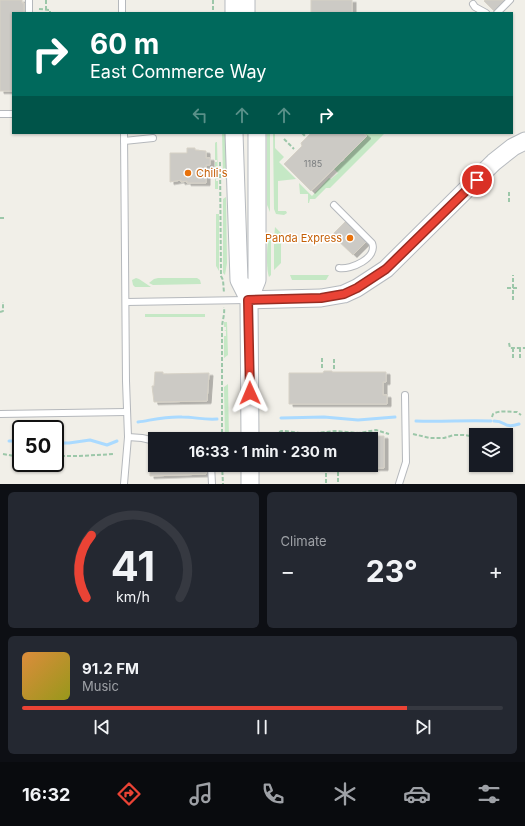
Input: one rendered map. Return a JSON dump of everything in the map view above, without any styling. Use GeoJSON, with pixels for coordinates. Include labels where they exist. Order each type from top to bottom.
{"type":"FeatureCollection","features":[{"type":"Feature","properties":{"kind":"main road"},"geometry":{"type":"LineString","coordinates":[[234,0],[234,12]]}},
{"type":"Feature","properties":{"kind":"main road"},"geometry":{"type":"LineString","coordinates":[[246,0],[246,12]]}},
{"type":"Feature","properties":{"kind":"main road"},"geometry":{"type":"LineString","coordinates":[[258,0],[258,12]]}},
{"type":"Feature","properties":{"kind":"main road"},"geometry":{"type":"LineString","coordinates":[[234,134],[239,280],[248,300],[250,432]]}},
{"type":"Feature","properties":{"kind":"main road"},"geometry":{"type":"LineString","coordinates":[[248,300],[257,280],[257,134]]}},
{"type":"Feature","properties":{"kind":"main road"},"geometry":{"type":"LineString","coordinates":[[248,300],[321,298],[344,294],[357,288],[386,269],[494,162],[513,147],[525,140]]}},
{"type":"Feature","properties":{"kind":"main road"},"geometry":{"type":"LineString","coordinates":[[250,472],[250,484]]}},
{"type":"Feature","properties":{"kind":"lane"},"geometry":{"type":"LineString","coordinates":[[29,0],[29,12]]}},
{"type":"Feature","properties":{"kind":"lane"},"geometry":{"type":"LineString","coordinates":[[122,0],[122,12]]}},
{"type":"Feature","properties":{"kind":"lane"},"geometry":{"type":"LineString","coordinates":[[498,12],[510,0]]}},
{"type":"Feature","properties":{"kind":"lane"},"geometry":{"type":"LineString","coordinates":[[473,4],[475,7],[484,12]]}},
{"type":"Feature","properties":{"kind":"lane"},"geometry":{"type":"LineString","coordinates":[[0,114],[12,114]]}},
{"type":"Feature","properties":{"kind":"lane"},"geometry":{"type":"LineString","coordinates":[[124,134],[126,412],[128,438],[124,484]]}},
{"type":"Feature","properties":{"kind":"lane"},"geometry":{"type":"LineString","coordinates":[[124,141],[153,138]]}},
{"type":"Feature","properties":{"kind":"lane"},"geometry":{"type":"LineString","coordinates":[[334,205],[372,243],[374,247],[372,253],[364,261],[345,269],[339,268]]}},
{"type":"Feature","properties":{"kind":"lane"},"geometry":{"type":"LineString","coordinates":[[126,302],[248,300]]}},
{"type":"Feature","properties":{"kind":"lane"},"geometry":{"type":"LineString","coordinates":[[399,484],[406,462],[405,395]]}},
{"type":"Feature","properties":{"kind":"lane"},"geometry":{"type":"LineString","coordinates":[[0,414],[126,412]]}},
{"type":"Feature","properties":{"kind":"lane"},"geometry":{"type":"LineString","coordinates":[[128,438],[148,439]]}},
{"type":"Feature","properties":{"kind":"lane"},"geometry":{"type":"LineString","coordinates":[[211,472],[212,484]]}},
{"type":"Feature","properties":{"kind":"path"},"geometry":{"type":"LineString","coordinates":[[46,0],[46,10]]}},
{"type":"Feature","properties":{"kind":"path"},"geometry":{"type":"LineString","coordinates":[[213,0],[213,12]]}},
{"type":"Feature","properties":{"kind":"path"},"geometry":{"type":"LineString","coordinates":[[39,10],[50,10],[50,12]]}},
{"type":"Feature","properties":{"kind":"path"},"geometry":{"type":"LineString","coordinates":[[303,134],[306,137]]}},
{"type":"Feature","properties":{"kind":"path"},"geometry":{"type":"LineString","coordinates":[[284,140],[294,149]]}},
{"type":"Feature","properties":{"kind":"path"},"geometry":{"type":"LineString","coordinates":[[220,155],[221,276],[223,280]]}},
{"type":"Feature","properties":{"kind":"path"},"geometry":{"type":"LineString","coordinates":[[509,192],[509,204]]}},
{"type":"Feature","properties":{"kind":"path"},"geometry":{"type":"LineString","coordinates":[[513,275],[513,300]]}},
{"type":"Feature","properties":{"kind":"path"},"geometry":{"type":"LineString","coordinates":[[507,288],[519,288]]}},
{"type":"Feature","properties":{"kind":"path"},"geometry":{"type":"LineString","coordinates":[[0,312],[3,311],[3,302]]}},
{"type":"Feature","properties":{"kind":"path"},"geometry":{"type":"LineString","coordinates":[[222,432],[222,320],[224,317]]}},
{"type":"Feature","properties":{"kind":"path"},"geometry":{"type":"LineString","coordinates":[[509,343],[510,348],[525,348]]}},
{"type":"Feature","properties":{"kind":"path"},"geometry":{"type":"LineString","coordinates":[[513,348],[513,358]]}},
{"type":"Feature","properties":{"kind":"path"},"geometry":{"type":"LineString","coordinates":[[520,348],[520,358]]}},
{"type":"Feature","properties":{"kind":"path"},"geometry":{"type":"LineString","coordinates":[[322,358],[322,369]]}},
{"type":"Feature","properties":{"kind":"path"},"geometry":{"type":"LineString","coordinates":[[334,358],[334,369]]}},
{"type":"Feature","properties":{"kind":"path"},"geometry":{"type":"LineString","coordinates":[[492,417],[496,412],[517,412],[521,415]]}},
{"type":"Feature","properties":{"kind":"path"},"geometry":{"type":"LineString","coordinates":[[365,432],[376,430],[389,434]]}},
{"type":"Feature","properties":{"kind":"path"},"geometry":{"type":"LineString","coordinates":[[280,432],[292,432]]}},
{"type":"Feature","properties":{"kind":"path"},"geometry":{"type":"LineString","coordinates":[[326,432],[348,432]]}},
{"type":"Feature","properties":{"kind":"path"},"geometry":{"type":"LineString","coordinates":[[413,434],[430,438],[444,438],[454,435],[469,436]]}},
{"type":"Feature","properties":{"kind":"path"},"geometry":{"type":"LineString","coordinates":[[3,454],[12,456]]}},
{"type":"Feature","properties":{"kind":"path"},"geometry":{"type":"LineString","coordinates":[[64,456],[115,454]]}},
{"type":"Feature","properties":{"kind":"path"},"geometry":{"type":"LineString","coordinates":[[222,472],[223,484]]}},
{"type":"Feature","properties":{"kind":"path"},"geometry":{"type":"LineString","coordinates":[[326,472],[326,483]]}},
{"type":"Feature","properties":{"kind":"path"},"geometry":{"type":"LineString","coordinates":[[338,472],[338,482]]}},
{"type":"Feature","properties":{"kind":"green space"},"geometry":{"type":"Polygon","coordinates":[[[222,134],[226,134],[227,180],[223,177],[222,134]]]}},
{"type":"Feature","properties":{"kind":"green space"},"geometry":{"type":"Polygon","coordinates":[[[267,134],[270,134],[270,212],[267,205],[267,134]]]}},
{"type":"Feature","properties":{"kind":"green space"},"geometry":{"type":"Polygon","coordinates":[[[273,134],[275,134],[275,148],[284,157],[279,162],[296,179],[278,181],[278,211],[286,211],[287,213],[284,215],[276,214],[274,209],[273,134]]]}},
{"type":"Feature","properties":{"kind":"green space"},"geometry":{"type":"Polygon","coordinates":[[[364,134],[384,134],[330,188],[326,188],[315,199],[310,199],[308,203],[308,194],[300,194],[299,183],[312,196],[329,178],[331,179],[338,173],[334,169],[345,160],[344,159],[366,137],[364,134]]]}},
{"type":"Feature","properties":{"kind":"green space"},"geometry":{"type":"Polygon","coordinates":[[[217,142],[218,179],[216,179],[216,181],[218,181],[218,189],[215,189],[215,162],[217,162],[217,160],[215,160],[217,142]]]}},
{"type":"Feature","properties":{"kind":"green space"},"geometry":{"type":"Polygon","coordinates":[[[226,197],[227,263],[225,275],[223,273],[223,199],[226,197]]]}},
{"type":"Feature","properties":{"kind":"green space"},"geometry":{"type":"Polygon","coordinates":[[[216,214],[219,214],[219,271],[216,266],[216,214]]]}},
{"type":"Feature","properties":{"kind":"green space"},"geometry":{"type":"Polygon","coordinates":[[[275,227],[281,233],[281,263],[274,270],[274,244],[276,244],[276,239],[274,238],[275,227]]]}},
{"type":"Feature","properties":{"kind":"green space"},"geometry":{"type":"Polygon","coordinates":[[[271,232],[271,275],[269,277],[267,268],[267,254],[268,241],[271,232]]]}},
{"type":"Feature","properties":{"kind":"green space"},"geometry":{"type":"Polygon","coordinates":[[[290,275],[329,275],[326,280],[292,280],[290,275]]]}},
{"type":"Feature","properties":{"kind":"green space"},"geometry":{"type":"Polygon","coordinates":[[[136,278],[151,287],[135,287],[132,280],[136,278]]]}},
{"type":"Feature","properties":{"kind":"green space"},"geometry":{"type":"Polygon","coordinates":[[[158,278],[197,278],[200,280],[201,284],[153,285],[149,283],[158,278]]]}},
{"type":"Feature","properties":{"kind":"green space"},"geometry":{"type":"Polygon","coordinates":[[[145,314],[205,314],[205,317],[145,317],[145,314]]]}},
{"type":"Feature","properties":{"kind":"green space"},"geometry":{"type":"Polygon","coordinates":[[[224,322],[227,322],[228,355],[224,358],[224,336],[226,336],[226,331],[224,330],[226,330],[226,327],[224,327],[224,322]]]}},
{"type":"Feature","properties":{"kind":"green space"},"geometry":{"type":"Polygon","coordinates":[[[228,384],[229,432],[225,432],[224,387],[228,384]]]}},
{"type":"Feature","properties":{"kind":"building"},"geometry":{"type":"Polygon","coordinates":[[[0,0],[22,0],[22,3],[24,3],[24,12],[12,12],[12,91],[0,91],[0,0]]]}},
{"type":"Feature","properties":{"kind":"building"},"geometry":{"type":"Polygon","coordinates":[[[311,0],[352,0],[352,12],[311,12],[311,0]]]}},
{"type":"Feature","properties":{"kind":"building"},"geometry":{"type":"Polygon","coordinates":[[[506,0],[495,12],[484,1],[506,0]]]}},
{"type":"Feature","properties":{"kind":"building"},"geometry":{"type":"Polygon","coordinates":[[[310,134],[364,134],[367,136],[311,191],[284,164],[302,146],[301,143],[310,134]]]}},
{"type":"Feature","properties":{"kind":"building","name":"Chili's"},"geometry":{"type":"Polygon","coordinates":[[[187,148],[195,148],[195,150],[206,151],[206,158],[210,158],[210,165],[206,165],[206,183],[187,183],[187,181],[181,182],[181,180],[170,182],[170,153],[187,153],[187,148]]]}},
{"type":"Feature","properties":{"kind":"building","name":"Panda Express"},"geometry":{"type":"Polygon","coordinates":[[[347,220],[349,222],[348,223],[367,241],[353,255],[332,235],[347,220]]]}},
{"type":"Feature","properties":{"kind":"building"},"geometry":{"type":"Polygon","coordinates":[[[324,371],[386,372],[386,382],[383,382],[383,395],[387,395],[387,404],[289,404],[289,373],[323,373],[324,371]]]}},
{"type":"Feature","properties":{"kind":"building"},"geometry":{"type":"Polygon","coordinates":[[[155,372],[163,372],[163,374],[209,373],[207,401],[154,402],[152,386],[154,386],[155,372]]]}},
{"type":"Feature","properties":{"kind":"building"},"geometry":{"type":"Polygon","coordinates":[[[378,436],[384,436],[384,468],[378,468],[378,436]]]}},
{"type":"Feature","properties":{"kind":"building"},"geometry":{"type":"Polygon","coordinates":[[[150,472],[206,472],[206,474],[150,476],[150,472]]]}},
{"type":"Feature","properties":{"kind":"waterway"},"geometry":{"type":"LineString","coordinates":[[138,422],[176,417],[217,419]]}},
{"type":"Feature","properties":{"kind":"waterway"},"geometry":{"type":"LineString","coordinates":[[281,418],[324,417],[358,420],[395,417]]}},
{"type":"Feature","properties":{"kind":"waterway"},"geometry":{"type":"LineString","coordinates":[[416,421],[491,421]]}},
{"type":"Feature","properties":{"kind":"waterway"},"geometry":{"type":"LineString","coordinates":[[494,421],[510,426],[519,424]]}},
{"type":"Feature","properties":{"kind":"waterway"},"geometry":{"type":"LineString","coordinates":[[64,443],[90,440],[107,445],[117,441]]}},
{"type":"Feature","properties":{"kind":"place","name":"Chili's"},"geometry":{"type":"Point","coordinates":[188,173]}},
{"type":"Feature","properties":{"kind":"place","name":"Panda Express"},"geometry":{"type":"Point","coordinates":[350,238]}},
{"type":"Feature","properties":{"kind":"route"},"geometry":{"type":"LineString","coordinates":[[250,393],[248,300],[321,298],[344,294],[357,288],[373,279],[386,269],[477,180]]}}]}
